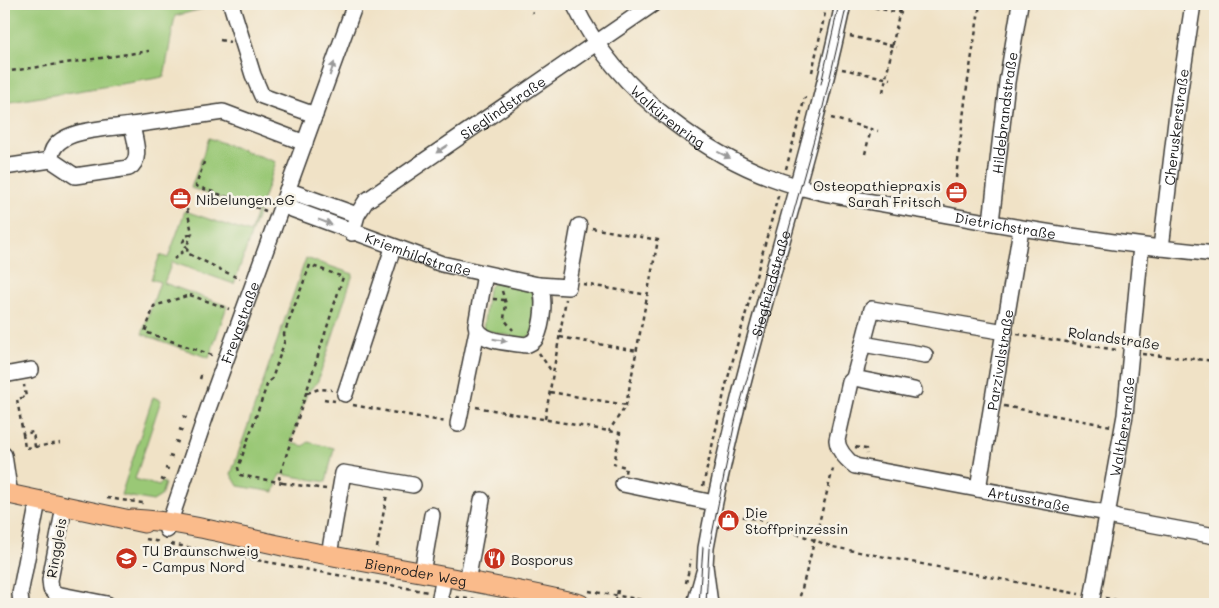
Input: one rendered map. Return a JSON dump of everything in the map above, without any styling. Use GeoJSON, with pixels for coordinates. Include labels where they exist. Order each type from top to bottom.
{"type":"FeatureCollection","features":[{"type":"Feature","properties":{"kind":"main road","name":"Bienroder Weg"},"geometry":{"type":"LineString","coordinates":[[7,494],[64,507],[422,573],[440,595],[467,582],[580,604]]}},
{"type":"Feature","properties":{"kind":"street"},"geometry":{"type":"LineString","coordinates":[[231,4],[252,76],[264,98],[315,115]]}},
{"type":"Feature","properties":{"kind":"street","name":"Freyastraße"},"geometry":{"type":"LineString","coordinates":[[168,526],[280,206],[305,143],[355,4]]}},
{"type":"Feature","properties":{"kind":"street","name":"Walkürenring"},"geometry":{"type":"LineString","coordinates":[[574,4],[597,43],[646,99],[684,130],[737,162],[798,185]]}},
{"type":"Feature","properties":{"kind":"street","name":"Sieglindstraße"},"geometry":{"type":"LineString","coordinates":[[357,215],[366,201],[653,4]]}},
{"type":"Feature","properties":{"kind":"street","name":"Hildebrandstraße"},"geometry":{"type":"LineString","coordinates":[[991,222],[1007,82],[1020,4]]}},
{"type":"Feature","properties":{"kind":"street","name":"Cheruskerstraße"},"geometry":{"type":"LineString","coordinates":[[1161,248],[1179,96],[1193,4]]}},
{"type":"Feature","properties":{"kind":"street","name":"Siegfriedstraße"},"geometry":{"type":"LineString","coordinates":[[695,604],[718,508],[732,421],[849,8]]}},
{"type":"Feature","properties":{"kind":"street"},"geometry":{"type":"LineString","coordinates":[[51,160],[52,151],[57,141],[67,135],[223,112],[305,143]]}},
{"type":"Feature","properties":{"kind":"street"},"geometry":{"type":"LineString","coordinates":[[4,167],[51,160],[75,176],[130,168],[137,156],[132,125]]}},
{"type":"Feature","properties":{"kind":"street","name":"Dietrichstraße"},"geometry":{"type":"LineString","coordinates":[[798,185],[814,190],[1021,229],[1140,246],[1215,254]]}},
{"type":"Feature","properties":{"kind":"street","name":"Kriemhildstraße"},"geometry":{"type":"LineString","coordinates":[[287,190],[357,215],[352,233]]}},
{"type":"Feature","properties":{"kind":"street","name":"Kriemhildstraße"},"geometry":{"type":"LineString","coordinates":[[280,206],[442,264],[538,285],[569,285]]}},
{"type":"Feature","properties":{"kind":"street"},"geometry":{"type":"LineString","coordinates":[[569,285],[579,226]]}},
{"type":"Feature","properties":{"kind":"street","name":"Parzivalstraße"},"geometry":{"type":"LineString","coordinates":[[978,489],[1007,332],[1021,229]]}},
{"type":"Feature","properties":{"kind":"street","name":"Waltherstraße"},"geometry":{"type":"LineString","coordinates":[[1092,599],[1125,415],[1140,246]]}},
{"type":"Feature","properties":{"kind":"street"},"geometry":{"type":"LineString","coordinates":[[347,401],[393,248]]}},
{"type":"Feature","properties":{"kind":"street","name":"Kriemhildstraße"},"geometry":{"type":"LineString","coordinates":[[458,424],[477,331],[484,274]]}},
{"type":"Feature","properties":{"kind":"street"},"geometry":{"type":"LineString","coordinates":[[477,331],[483,337],[526,345],[533,342],[537,337],[544,297],[538,285]]}},
{"type":"Feature","properties":{"kind":"street"},"geometry":{"type":"LineString","coordinates":[[837,445],[850,382],[854,378],[872,309],[1007,332]]}},
{"type":"Feature","properties":{"kind":"street"},"geometry":{"type":"LineString","coordinates":[[863,344],[925,355]]}},
{"type":"Feature","properties":{"kind":"street"},"geometry":{"type":"LineString","coordinates":[[4,375],[26,371]]}},
{"type":"Feature","properties":{"kind":"street"},"geometry":{"type":"LineString","coordinates":[[854,378],[914,390]]}},
{"type":"Feature","properties":{"kind":"street","name":"Artusstraße"},"geometry":{"type":"LineString","coordinates":[[837,445],[846,459],[855,466],[1107,513],[1117,518],[1215,536]]}},
{"type":"Feature","properties":{"kind":"street"},"geometry":{"type":"LineString","coordinates":[[4,455],[7,494]]}},
{"type":"Feature","properties":{"kind":"street"},"geometry":{"type":"LineString","coordinates":[[329,555],[343,473],[413,485]]}},
{"type":"Feature","properties":{"kind":"street"},"geometry":{"type":"LineString","coordinates":[[623,484],[718,508]]}},
{"type":"Feature","properties":{"kind":"street"},"geometry":{"type":"LineString","coordinates":[[467,582],[482,500]]}},
{"type":"Feature","properties":{"kind":"street"},"geometry":{"type":"LineString","coordinates":[[21,604],[20,594],[38,501]]}},
{"type":"Feature","properties":{"kind":"street","name":"Ringgleis"},"geometry":{"type":"LineString","coordinates":[[64,507],[50,580],[51,589],[56,594],[107,604]]}},
{"type":"Feature","properties":{"kind":"street"},"geometry":{"type":"LineString","coordinates":[[422,573],[432,515]]}},
{"type":"Feature","properties":{"kind":"street","name":"Siegfriedstraße"},"geometry":{"type":"LineString","coordinates":[[705,566],[710,604]]}},
{"type":"Feature","properties":{"kind":"path"},"geometry":{"type":"LineString","coordinates":[[529,4],[533,13]]}},
{"type":"Feature","properties":{"kind":"path"},"geometry":{"type":"LineString","coordinates":[[810,80],[827,4]]}},
{"type":"Feature","properties":{"kind":"path"},"geometry":{"type":"LineString","coordinates":[[849,8],[858,4],[904,14]]}},
{"type":"Feature","properties":{"kind":"path"},"geometry":{"type":"LineString","coordinates":[[883,92],[901,4]]}},
{"type":"Feature","properties":{"kind":"path"},"geometry":{"type":"LineString","coordinates":[[956,178],[966,93],[980,4]]}},
{"type":"Feature","properties":{"kind":"path"},"geometry":{"type":"LineString","coordinates":[[848,44],[852,28]]}},
{"type":"Feature","properties":{"kind":"path"},"geometry":{"type":"LineString","coordinates":[[850,36],[897,47]]}},
{"type":"Feature","properties":{"kind":"path"},"geometry":{"type":"LineString","coordinates":[[4,44],[5,72],[149,51]]}},
{"type":"Feature","properties":{"kind":"path"},"geometry":{"type":"LineString","coordinates":[[840,77],[844,61]]}},
{"type":"Feature","properties":{"kind":"path"},"geometry":{"type":"LineString","coordinates":[[842,69],[890,79]]}},
{"type":"Feature","properties":{"kind":"path"},"geometry":{"type":"LineString","coordinates":[[785,172],[808,88]]}},
{"type":"Feature","properties":{"kind":"path"},"geometry":{"type":"LineString","coordinates":[[828,127],[833,110]]}},
{"type":"Feature","properties":{"kind":"path"},"geometry":{"type":"LineString","coordinates":[[831,118],[878,131]]}},
{"type":"Feature","properties":{"kind":"path"},"geometry":{"type":"LineString","coordinates":[[865,154],[870,129]]}},
{"type":"Feature","properties":{"kind":"path"},"geometry":{"type":"LineString","coordinates":[[204,162],[196,186],[266,211]]}},
{"type":"Feature","properties":{"kind":"path"},"geometry":{"type":"LineString","coordinates":[[174,259],[187,248],[192,234],[187,209]]}},
{"type":"Feature","properties":{"kind":"path"},"geometry":{"type":"LineString","coordinates":[[579,226],[658,240],[626,406],[608,431]]}},
{"type":"Feature","properties":{"kind":"path"},"geometry":{"type":"LineString","coordinates":[[187,248],[187,252],[193,257],[240,279]]}},
{"type":"Feature","properties":{"kind":"path"},"geometry":{"type":"LineString","coordinates":[[283,483],[279,478],[343,277],[310,265],[284,334],[286,340],[272,379],[268,382],[238,468],[240,475],[283,483],[340,491]]}},
{"type":"Feature","properties":{"kind":"path"},"geometry":{"type":"LineString","coordinates":[[545,419],[569,285],[648,295]]}},
{"type":"Feature","properties":{"kind":"path"},"geometry":{"type":"LineString","coordinates":[[212,355],[145,332],[154,306],[190,295],[229,309]]}},
{"type":"Feature","properties":{"kind":"path"},"geometry":{"type":"LineString","coordinates":[[504,300],[506,304],[504,319],[515,332],[515,334],[510,334]]}},
{"type":"Feature","properties":{"kind":"path","name":"Rolandstraße"},"geometry":{"type":"LineString","coordinates":[[1007,332],[1132,353],[1215,361]]}},
{"type":"Feature","properties":{"kind":"path"},"geometry":{"type":"LineString","coordinates":[[560,337],[637,351]]}},
{"type":"Feature","properties":{"kind":"path"},"geometry":{"type":"LineString","coordinates":[[539,353],[550,369],[554,370]]}},
{"type":"Feature","properties":{"kind":"path"},"geometry":{"type":"LineString","coordinates":[[26,371],[26,397],[18,399],[25,448],[60,443]]}},
{"type":"Feature","properties":{"kind":"path"},"geometry":{"type":"LineString","coordinates":[[200,379],[201,376],[204,378]]}},
{"type":"Feature","properties":{"kind":"path"},"geometry":{"type":"LineString","coordinates":[[307,393],[318,389]]}},
{"type":"Feature","properties":{"kind":"path"},"geometry":{"type":"LineString","coordinates":[[550,392],[626,406]]}},
{"type":"Feature","properties":{"kind":"path"},"geometry":{"type":"LineString","coordinates":[[324,400],[347,401],[458,424]]}},
{"type":"Feature","properties":{"kind":"path"},"geometry":{"type":"LineString","coordinates":[[998,404],[1112,426]]}},
{"type":"Feature","properties":{"kind":"path"},"geometry":{"type":"LineString","coordinates":[[462,405],[620,433],[614,464],[626,467],[623,484]]}},
{"type":"Feature","properties":{"kind":"path"},"geometry":{"type":"LineString","coordinates":[[183,416],[188,419]]}},
{"type":"Feature","properties":{"kind":"path"},"geometry":{"type":"LineString","coordinates":[[179,429],[184,431]]}},
{"type":"Feature","properties":{"kind":"path"},"geometry":{"type":"LineString","coordinates":[[23,434],[33,432],[35,447]]}},
{"type":"Feature","properties":{"kind":"path"},"geometry":{"type":"LineString","coordinates":[[175,441],[180,443]]}},
{"type":"Feature","properties":{"kind":"path"},"geometry":{"type":"LineString","coordinates":[[798,604],[837,445],[866,449],[866,460]]}},
{"type":"Feature","properties":{"kind":"path"},"geometry":{"type":"LineString","coordinates":[[169,456],[175,458]]}},
{"type":"Feature","properties":{"kind":"path"},"geometry":{"type":"LineString","coordinates":[[165,468],[172,470]]}},
{"type":"Feature","properties":{"kind":"path"},"geometry":{"type":"LineString","coordinates":[[161,479],[168,482]]}},
{"type":"Feature","properties":{"kind":"path"},"geometry":{"type":"LineString","coordinates":[[374,564],[390,481]]}},
{"type":"Feature","properties":{"kind":"path"},"geometry":{"type":"LineString","coordinates":[[718,508],[757,519],[813,540],[878,556],[1092,599],[1136,604]]}},
{"type":"Feature","properties":{"kind":"path"},"geometry":{"type":"LineString","coordinates":[[146,539],[496,604]]}},
{"type":"Feature","properties":{"kind":"path"},"geometry":{"type":"LineString","coordinates":[[227,555],[228,549]]}},
{"type":"Feature","properties":{"kind":"path"},"geometry":{"type":"LineString","coordinates":[[616,602],[618,590]]}},
{"type":"Feature","properties":{"kind":"path"},"geometry":{"type":"LineString","coordinates":[[658,604],[661,599]]}},
{"type":"Feature","properties":{"kind":"green space"},"geometry":{"type":"Polygon","coordinates":[[[4,4],[227,4],[228,7],[214,6],[175,16],[164,77],[4,103],[4,4]]]}},
{"type":"Feature","properties":{"kind":"green space"},"geometry":{"type":"Polygon","coordinates":[[[209,138],[276,162],[234,284],[172,262],[164,283],[227,306],[209,358],[142,334],[160,282],[151,279],[160,255],[168,258],[185,211],[250,233],[257,211],[191,188],[209,138]]]}},
{"type":"Feature","properties":{"kind":"green space"},"geometry":{"type":"Polygon","coordinates":[[[306,258],[353,274],[318,381],[307,393],[291,443],[304,446],[308,442],[334,448],[326,482],[280,474],[274,492],[238,486],[231,474],[306,258]]]}},
{"type":"Feature","properties":{"kind":"green space"},"geometry":{"type":"Polygon","coordinates":[[[499,282],[535,289],[539,296],[532,334],[525,339],[483,330],[488,289],[493,283],[499,282]]]}},
{"type":"Feature","properties":{"kind":"green space"},"geometry":{"type":"Polygon","coordinates":[[[153,397],[161,400],[135,479],[159,486],[161,482],[165,483],[161,496],[153,501],[121,495],[153,397]]]}},
{"type":"Feature","properties":{"kind":"tram line"},"geometry":{"type":"LineString","coordinates":[[821,84],[839,4]]}},
{"type":"Feature","properties":{"kind":"tram line"},"geometry":{"type":"LineString","coordinates":[[706,604],[709,549],[735,422],[823,107],[847,4]]}},
{"type":"Feature","properties":{"kind":"tram line"},"geometry":{"type":"LineString","coordinates":[[699,604],[703,547]]}},
{"type":"Feature","properties":{"kind":"place","name":"Osteopathiepraxis Sarah Fritsch"},"geometry":{"type":"Point","coordinates":[957,193]}},
{"type":"Feature","properties":{"kind":"place","name":"Nibelungen.eG"},"geometry":{"type":"Point","coordinates":[180,199]}},
{"type":"Feature","properties":{"kind":"place","name":"Die Stoffprinzessin"},"geometry":{"type":"Point","coordinates":[729,520]}},
{"type":"Feature","properties":{"kind":"place","name":"TU Braunschweig - Campus Nord"},"geometry":{"type":"Point","coordinates":[126,558]}},
{"type":"Feature","properties":{"kind":"place","name":"Bosporus"},"geometry":{"type":"Point","coordinates":[495,559]}}]}
